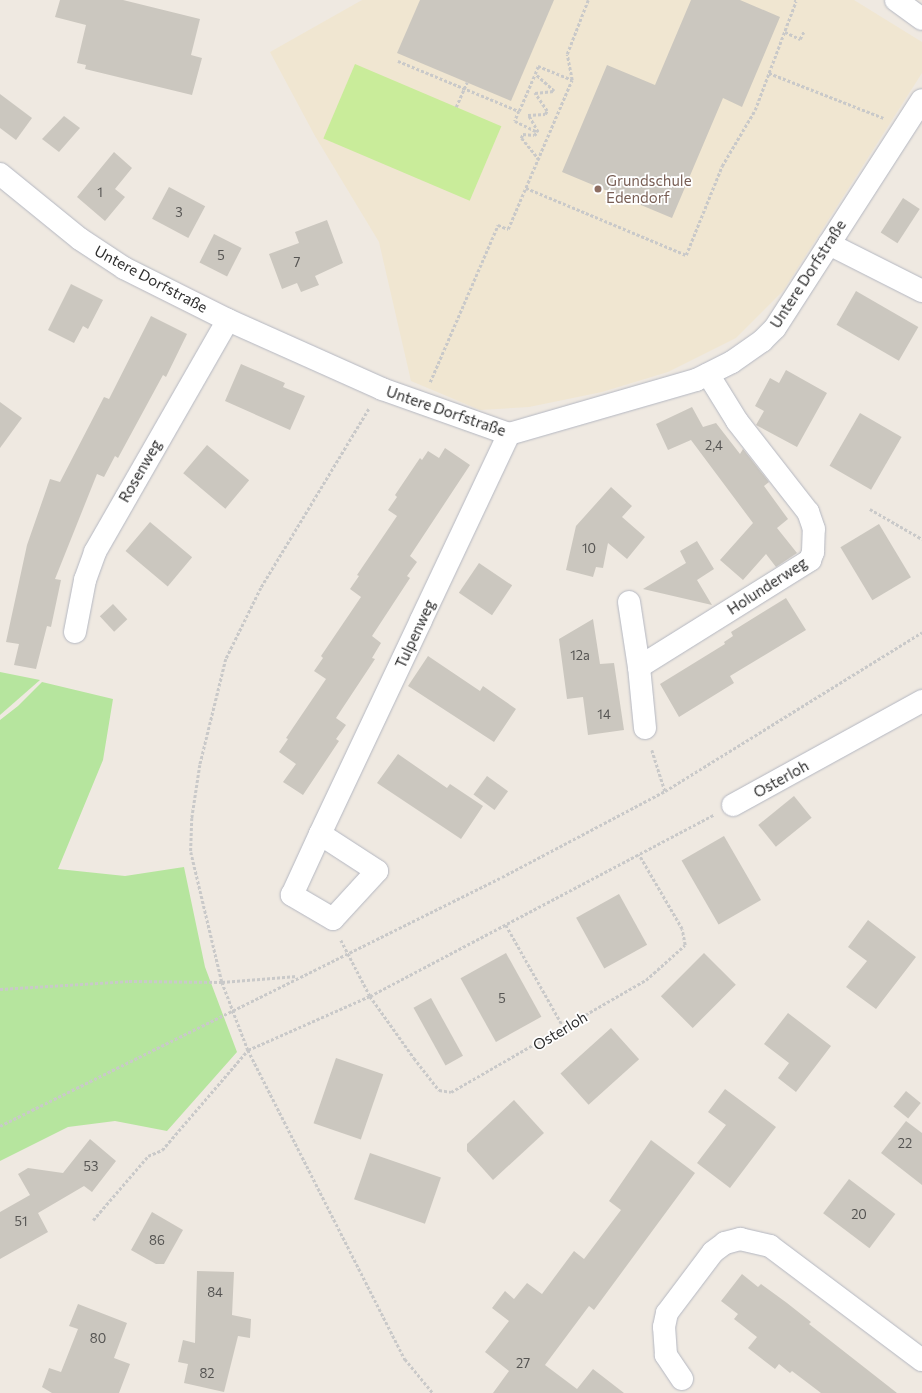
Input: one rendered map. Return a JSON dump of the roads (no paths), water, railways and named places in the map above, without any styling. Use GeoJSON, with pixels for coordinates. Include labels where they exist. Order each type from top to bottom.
{"type":"FeatureCollection","features":[{"type":"Feature","properties":{"kind":"street"},"geometry":{"type":"LineString","coordinates":[[896,0],[922,19]]}},
{"type":"Feature","properties":{"kind":"street","name":"Untere Dorfstraße"},"geometry":{"type":"LineString","coordinates":[[0,174],[45,213],[101,254],[228,320],[382,388],[509,434],[625,402],[708,374],[732,362],[776,328],[922,100]]}},
{"type":"Feature","properties":{"kind":"street"},"geometry":{"type":"LineString","coordinates":[[829,244],[922,291]]}},
{"type":"Feature","properties":{"kind":"street","name":"Rosenweg"},"geometry":{"type":"LineString","coordinates":[[75,632],[85,580],[100,542],[228,320]]}},
{"type":"Feature","properties":{"kind":"street","name":"Holunderweg"},"geometry":{"type":"LineString","coordinates":[[639,667],[805,563],[814,552],[814,529],[808,512],[737,421],[708,374]]}},
{"type":"Feature","properties":{"kind":"street","name":"Tulpenweg"},"geometry":{"type":"LineString","coordinates":[[320,834],[377,871],[333,919],[292,895],[320,834],[509,434]]}},
{"type":"Feature","properties":{"kind":"street"},"geometry":{"type":"LineString","coordinates":[[629,602],[639,667],[645,728]]}},
{"type":"Feature","properties":{"kind":"street","name":"Osterloh"},"geometry":{"type":"LineString","coordinates":[[733,805],[922,701]]}},
{"type":"Feature","properties":{"kind":"street"},"geometry":{"type":"LineString","coordinates":[[682,1379],[666,1355],[664,1327],[667,1313],[713,1252],[725,1243],[740,1239],[770,1246],[922,1360]]}},
{"type":"Feature","properties":{"kind":"place","name":"Grundschule Edendorf"},"geometry":{"type":"Point","coordinates":[598,189]}}]}
